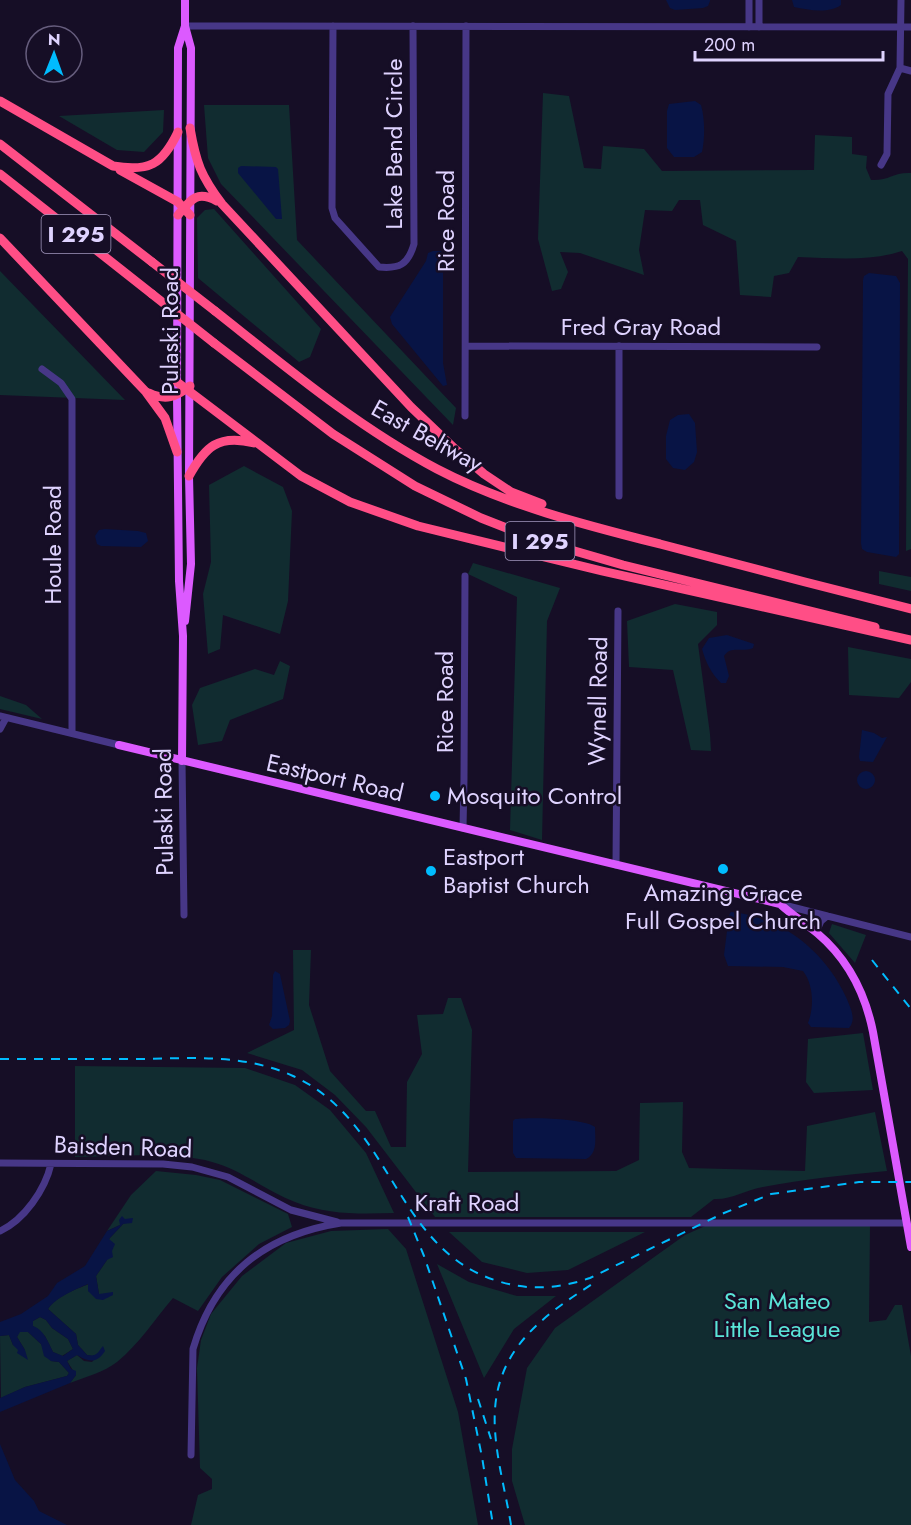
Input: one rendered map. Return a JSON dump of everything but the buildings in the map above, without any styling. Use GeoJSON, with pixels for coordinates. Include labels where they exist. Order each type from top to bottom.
{"type":"FeatureCollection","features":[{"type":"Feature","properties":{"kind":"highway"},"geometry":{"type":"LineString","coordinates":[[0,101],[184,208],[198,196],[208,196],[222,204]]}},
{"type":"Feature","properties":{"kind":"highway"},"geometry":{"type":"LineString","coordinates":[[190,128],[197,165],[222,204],[411,407],[484,474],[511,492],[597,528]]}},
{"type":"Feature","properties":{"kind":"highway"},"geometry":{"type":"LineString","coordinates":[[113,166],[137,169],[154,163],[166,154],[178,132]]}},
{"type":"Feature","properties":{"kind":"highway","name":"East Beltway"},"geometry":{"type":"LineString","coordinates":[[0,144],[348,414],[437,469],[499,496],[597,528],[911,609]]}},
{"type":"Feature","properties":{"kind":"highway","name":"East Beltway"},"geometry":{"type":"LineString","coordinates":[[0,174],[333,434],[415,486],[481,518],[540,541],[623,565],[911,635]]}},
{"type":"Feature","properties":{"kind":"highway"},"geometry":{"type":"LineString","coordinates":[[0,238],[146,392],[165,418],[177,452]]}},
{"type":"Feature","properties":{"kind":"highway"},"geometry":{"type":"LineString","coordinates":[[177,382],[301,476],[350,502],[418,526],[625,576],[911,640]]}},
{"type":"Feature","properties":{"kind":"highway"},"geometry":{"type":"LineString","coordinates":[[146,392],[159,398],[177,395],[188,389]]}},
{"type":"Feature","properties":{"kind":"highway"},"geometry":{"type":"LineString","coordinates":[[189,476],[200,456],[209,447],[222,442],[240,440],[258,445]]}},
{"type":"Feature","properties":{"kind":"main road","name":"Pulaski Road"},"geometry":{"type":"LineString","coordinates":[[182,761],[183,636],[178,580],[177,382],[184,208],[190,128],[191,48],[185,26],[185,0]]}},
{"type":"Feature","properties":{"kind":"main road","name":"Pulaski Road"},"geometry":{"type":"LineString","coordinates":[[183,636],[191,564],[184,208],[178,132],[178,48],[185,26]]}},
{"type":"Feature","properties":{"kind":"main road","name":"Eastport Road"},"geometry":{"type":"LineString","coordinates":[[119,745],[780,904],[816,932],[849,968],[865,1000],[873,1032],[911,1247]]}},
{"type":"Feature","properties":{"kind":"street"},"geometry":{"type":"LineString","coordinates":[[749,0],[749,27]]}},
{"type":"Feature","properties":{"kind":"street"},"geometry":{"type":"LineString","coordinates":[[759,0],[759,27]]}},
{"type":"Feature","properties":{"kind":"street"},"geometry":{"type":"LineString","coordinates":[[881,165],[887,154],[888,94],[900,68],[901,0]]}},
{"type":"Feature","properties":{"kind":"street"},"geometry":{"type":"LineString","coordinates":[[185,26],[911,27]]}},
{"type":"Feature","properties":{"kind":"street","name":"Lake Bend Circle"},"geometry":{"type":"LineString","coordinates":[[333,26],[332,208],[335,218],[379,267],[394,268],[405,262],[414,244],[413,26]]}},
{"type":"Feature","properties":{"kind":"street","name":"Rice Road"},"geometry":{"type":"LineString","coordinates":[[465,416],[466,27]]}},
{"type":"Feature","properties":{"kind":"street"},"geometry":{"type":"LineString","coordinates":[[900,68],[911,70]]}},
{"type":"Feature","properties":{"kind":"street","name":"Fred Gray Road"},"geometry":{"type":"LineString","coordinates":[[465,346],[817,347]]}},
{"type":"Feature","properties":{"kind":"street"},"geometry":{"type":"LineString","coordinates":[[619,346],[619,496]]}},
{"type":"Feature","properties":{"kind":"street","name":"Houle Road"},"geometry":{"type":"LineString","coordinates":[[42,369],[61,383],[72,399],[72,734]]}},
{"type":"Feature","properties":{"kind":"street","name":"Rice Road"},"geometry":{"type":"LineString","coordinates":[[462,828],[465,576]]}},
{"type":"Feature","properties":{"kind":"street","name":"Wynell Road"},"geometry":{"type":"LineString","coordinates":[[616,865],[618,610]]}},
{"type":"Feature","properties":{"kind":"street"},"geometry":{"type":"LineString","coordinates":[[0,729],[3,717]]}},
{"type":"Feature","properties":{"kind":"street","name":"Eastport Road"},"geometry":{"type":"LineString","coordinates":[[3,717],[119,745]]}},
{"type":"Feature","properties":{"kind":"street","name":"Pulaski Road"},"geometry":{"type":"LineString","coordinates":[[182,761],[184,915]]}},
{"type":"Feature","properties":{"kind":"street"},"geometry":{"type":"LineString","coordinates":[[780,904],[911,937]]}},
{"type":"Feature","properties":{"kind":"street"},"geometry":{"type":"LineString","coordinates":[[816,932],[821,921],[827,916]]}},
{"type":"Feature","properties":{"kind":"street","name":"Baisden Road"},"geometry":{"type":"LineString","coordinates":[[0,1163],[162,1164],[204,1169],[228,1177],[281,1205],[306,1215],[341,1223]]}},
{"type":"Feature","properties":{"kind":"street"},"geometry":{"type":"LineString","coordinates":[[0,1231],[25,1213],[51,1164]]}},
{"type":"Feature","properties":{"kind":"street"},"geometry":{"type":"LineString","coordinates":[[306,1215],[310,1228]]}},
{"type":"Feature","properties":{"kind":"street","name":"Kraft Road"},"geometry":{"type":"LineString","coordinates":[[191,1455],[193,1349],[211,1304],[234,1273],[252,1258],[290,1235],[310,1228],[341,1223],[907,1223]]}},
{"type":"Feature","properties":{"kind":"green space"},"geometry":{"type":"Polygon","coordinates":[[[543,93],[569,96],[584,168],[601,169],[603,146],[644,149],[662,171],[814,170],[815,135],[852,137],[852,154],[867,156],[866,168],[871,180],[911,173],[911,549],[906,551],[908,259],[902,251],[864,258],[798,257],[789,273],[774,276],[771,297],[740,295],[736,241],[703,225],[700,200],[679,200],[672,211],[645,210],[639,250],[644,275],[580,253],[560,252],[568,272],[561,289],[552,291],[538,239],[543,93]]]}},
{"type":"Feature","properties":{"kind":"green space"},"geometry":{"type":"Polygon","coordinates":[[[204,105],[289,105],[297,240],[456,408],[453,425],[221,184],[208,158],[204,105]]]}},
{"type":"Feature","properties":{"kind":"green space"},"geometry":{"type":"Polygon","coordinates":[[[164,110],[163,132],[144,152],[117,150],[59,116],[164,110]]]}},
{"type":"Feature","properties":{"kind":"green space"},"geometry":{"type":"Polygon","coordinates":[[[214,209],[321,329],[310,357],[299,362],[198,278],[197,218],[205,210],[214,209]]]}},
{"type":"Feature","properties":{"kind":"green space"},"geometry":{"type":"Polygon","coordinates":[[[0,271],[125,400],[0,395],[0,271]]]}},
{"type":"Feature","properties":{"kind":"green space"},"geometry":{"type":"Polygon","coordinates":[[[244,466],[283,487],[292,511],[288,601],[280,634],[223,615],[220,649],[208,654],[203,594],[211,562],[209,485],[244,466]]]}},
{"type":"Feature","properties":{"kind":"green space"},"geometry":{"type":"Polygon","coordinates":[[[473,563],[560,588],[547,621],[542,840],[510,830],[517,597],[468,574],[473,563]]]}},
{"type":"Feature","properties":{"kind":"green space"},"geometry":{"type":"Polygon","coordinates":[[[879,571],[911,577],[911,591],[879,584],[879,571]]]}},
{"type":"Feature","properties":{"kind":"green space"},"geometry":{"type":"Polygon","coordinates":[[[675,604],[717,612],[717,625],[698,644],[711,751],[691,750],[673,670],[629,667],[627,621],[675,604]]]}},
{"type":"Feature","properties":{"kind":"green space"},"geometry":{"type":"Polygon","coordinates":[[[848,647],[911,659],[911,682],[899,698],[849,695],[848,647]]]}},
{"type":"Feature","properties":{"kind":"green space"},"geometry":{"type":"Polygon","coordinates":[[[280,661],[290,666],[283,699],[230,720],[222,741],[198,745],[192,705],[200,688],[255,669],[274,675],[280,661]]]}},
{"type":"Feature","properties":{"kind":"green space"},"geometry":{"type":"Polygon","coordinates":[[[0,696],[26,705],[42,719],[0,709],[0,696]]]}},
{"type":"Feature","properties":{"kind":"green space"},"geometry":{"type":"Polygon","coordinates":[[[832,924],[866,935],[855,963],[829,933],[832,924]]]}},
{"type":"Feature","properties":{"kind":"green space"},"geometry":{"type":"Polygon","coordinates":[[[293,950],[311,950],[309,1005],[330,1071],[366,1111],[375,1111],[391,1147],[406,1147],[407,1082],[422,1054],[417,1015],[443,1014],[448,998],[461,998],[472,1030],[468,1172],[616,1171],[639,1160],[640,1103],[683,1102],[682,1152],[689,1168],[805,1171],[807,1126],[875,1112],[887,1171],[809,1179],[757,1188],[726,1198],[714,1199],[691,1217],[435,1217],[366,1127],[335,1095],[302,1070],[247,1053],[294,1030],[293,950]]]}},
{"type":"Feature","properties":{"kind":"green space"},"geometry":{"type":"Polygon","coordinates":[[[863,1033],[873,1090],[814,1093],[806,1082],[808,1039],[863,1033]]]}},
{"type":"Feature","properties":{"kind":"green space"},"geometry":{"type":"Polygon","coordinates":[[[75,1066],[245,1068],[295,1085],[330,1110],[366,1153],[394,1213],[344,1213],[307,1206],[284,1197],[234,1170],[197,1159],[145,1155],[75,1157],[75,1066]]]}},
{"type":"Feature","properties":{"kind":"green space"},"geometry":{"type":"Polygon","coordinates":[[[156,1171],[220,1180],[288,1214],[292,1227],[259,1244],[222,1277],[198,1311],[173,1298],[140,1339],[117,1362],[70,1383],[76,1375],[67,1361],[77,1355],[84,1361],[92,1362],[100,1353],[93,1356],[87,1355],[78,1345],[76,1334],[48,1309],[61,1297],[89,1284],[88,1291],[101,1295],[96,1276],[107,1260],[109,1239],[123,1224],[133,1219],[107,1231],[131,1195],[156,1171]]]}},
{"type":"Feature","properties":{"kind":"green space","name":"San Mateo Little League"},"geometry":{"type":"Polygon","coordinates":[[[705,1226],[870,1226],[869,1322],[886,1320],[895,1305],[902,1305],[911,1356],[911,1525],[525,1525],[512,1481],[512,1449],[527,1368],[555,1328],[685,1235],[705,1226]]]}},
{"type":"Feature","properties":{"kind":"green space"},"geometry":{"type":"Polygon","coordinates":[[[388,1229],[406,1249],[458,1412],[478,1525],[191,1525],[198,1495],[212,1489],[212,1479],[200,1468],[197,1368],[201,1340],[211,1314],[242,1276],[286,1243],[331,1231],[388,1229]]]}},
{"type":"Feature","properties":{"kind":"green space"},"geometry":{"type":"Polygon","coordinates":[[[449,1232],[645,1232],[568,1270],[527,1273],[482,1262],[449,1232]]]}},
{"type":"Feature","properties":{"kind":"green space"},"geometry":{"type":"Polygon","coordinates":[[[437,1264],[469,1282],[517,1296],[556,1296],[514,1329],[484,1378],[437,1264]]]}},
{"type":"Feature","properties":{"kind":"green space"},"geometry":{"type":"Polygon","coordinates":[[[40,1317],[68,1339],[73,1349],[62,1356],[53,1352],[45,1336],[33,1326],[33,1321],[40,1317]]]}},
{"type":"Feature","properties":{"kind":"green space"},"geometry":{"type":"Polygon","coordinates":[[[19,1332],[28,1332],[41,1344],[51,1361],[59,1362],[69,1373],[67,1376],[25,1387],[1,1398],[0,1336],[9,1335],[13,1345],[25,1350],[17,1337],[19,1332]]]}},
{"type":"Feature","properties":{"kind":"shaded area"},"geometry":{"type":"Polygon","coordinates":[[[666,0],[710,1],[708,6],[703,8],[675,10],[670,8],[666,0]]]}},
{"type":"Feature","properties":{"kind":"shaded area"},"geometry":{"type":"Polygon","coordinates":[[[792,0],[841,0],[841,5],[831,10],[812,10],[794,7],[792,0]]]}},
{"type":"Feature","properties":{"kind":"shaded area"},"geometry":{"type":"Polygon","coordinates":[[[695,101],[701,105],[703,116],[702,152],[694,157],[674,157],[667,148],[669,104],[695,101]]]}},
{"type":"Feature","properties":{"kind":"shaded area"},"geometry":{"type":"Polygon","coordinates":[[[241,166],[276,167],[278,169],[282,219],[276,219],[238,173],[238,168],[241,166]]]}},
{"type":"Feature","properties":{"kind":"shaded area"},"geometry":{"type":"Polygon","coordinates":[[[441,251],[443,256],[443,363],[447,385],[443,386],[392,324],[390,317],[426,261],[428,253],[441,251]]]}},
{"type":"Feature","properties":{"kind":"shaded area"},"geometry":{"type":"Polygon","coordinates":[[[869,273],[896,276],[900,283],[899,554],[896,557],[867,552],[862,549],[861,543],[863,280],[864,276],[869,273]]]}},
{"type":"Feature","properties":{"kind":"shaded area"},"geometry":{"type":"Polygon","coordinates":[[[689,414],[695,423],[697,452],[694,462],[685,470],[673,468],[666,459],[666,436],[670,420],[678,415],[689,414]]]}},
{"type":"Feature","properties":{"kind":"shaded area"},"geometry":{"type":"Polygon","coordinates":[[[99,530],[146,533],[148,541],[141,547],[101,546],[97,544],[95,536],[99,530]]]}},
{"type":"Feature","properties":{"kind":"shaded area"},"geometry":{"type":"Polygon","coordinates":[[[727,635],[754,644],[753,648],[733,650],[724,656],[729,676],[726,683],[721,683],[709,667],[702,649],[709,638],[727,635]]]}},
{"type":"Feature","properties":{"kind":"shaded area"},"geometry":{"type":"Polygon","coordinates":[[[862,730],[882,738],[887,737],[873,762],[860,761],[862,730]]]}},
{"type":"Feature","properties":{"kind":"shaded area"},"geometry":{"type":"Polygon","coordinates":[[[866,771],[872,774],[875,780],[872,786],[866,789],[860,786],[857,780],[860,774],[866,771]]]}},
{"type":"Feature","properties":{"kind":"shaded area"},"geometry":{"type":"Polygon","coordinates":[[[731,912],[750,915],[785,929],[814,952],[826,965],[846,997],[853,1017],[849,1028],[811,1027],[808,1023],[812,1004],[811,990],[803,971],[783,967],[728,966],[724,955],[731,912]]]}},
{"type":"Feature","properties":{"kind":"shaded area"},"geometry":{"type":"Polygon","coordinates":[[[275,971],[280,974],[290,1021],[285,1028],[273,1029],[269,1025],[272,1016],[275,971]]]}},
{"type":"Feature","properties":{"kind":"shaded area"},"geometry":{"type":"Polygon","coordinates":[[[515,1119],[556,1119],[589,1124],[595,1127],[594,1150],[586,1159],[516,1158],[513,1153],[513,1121],[515,1119]]]}},
{"type":"Feature","properties":{"kind":"shaded area"},"geometry":{"type":"Polygon","coordinates":[[[122,1216],[125,1219],[133,1218],[132,1223],[123,1224],[109,1239],[115,1244],[112,1251],[113,1257],[107,1260],[96,1276],[99,1294],[113,1292],[113,1295],[103,1300],[96,1299],[88,1291],[88,1284],[72,1291],[48,1309],[76,1334],[78,1345],[87,1355],[95,1355],[103,1346],[105,1351],[96,1360],[85,1359],[77,1355],[67,1361],[71,1369],[76,1371],[70,1383],[0,1412],[0,1398],[25,1387],[67,1376],[69,1373],[59,1362],[51,1361],[44,1356],[41,1344],[28,1332],[20,1332],[17,1337],[28,1360],[17,1353],[18,1350],[9,1335],[0,1336],[0,1322],[21,1314],[48,1296],[57,1283],[85,1266],[107,1231],[120,1225],[119,1220],[122,1216]],[[40,1317],[33,1321],[33,1326],[43,1333],[53,1352],[63,1356],[73,1349],[68,1339],[52,1328],[46,1320],[40,1317]]]}},
{"type":"Feature","properties":{"kind":"shaded area"},"geometry":{"type":"Polygon","coordinates":[[[0,1444],[15,1480],[34,1501],[39,1511],[67,1525],[0,1525],[0,1444]]]}},
{"type":"Feature","properties":{"kind":"railway"},"geometry":{"type":"LineString","coordinates":[[872,960],[911,1009]]}},
{"type":"Feature","properties":{"kind":"railway"},"geometry":{"type":"LineString","coordinates":[[0,1059],[218,1059],[256,1064],[293,1076],[326,1097],[353,1123],[415,1216],[437,1243],[465,1266],[501,1282],[523,1287],[557,1286],[590,1278],[724,1213],[771,1194],[859,1182],[911,1182]]}},
{"type":"Feature","properties":{"kind":"railway"},"geometry":{"type":"LineString","coordinates":[[408,1217],[424,1256],[466,1379],[493,1525]]}},
{"type":"Feature","properties":{"kind":"railway"},"geometry":{"type":"LineString","coordinates":[[511,1525],[495,1430],[496,1403],[501,1379],[522,1340],[556,1309],[597,1281]]}},
{"type":"Feature","properties":{"kind":"railway"},"geometry":{"type":"LineString","coordinates":[[478,1399],[491,1439]]}},
{"type":"Feature","properties":{"kind":"place","name":"Mosquito Control"},"geometry":{"type":"Point","coordinates":[435,796]}},
{"type":"Feature","properties":{"kind":"place","name":"Amazing Grace Full Gospel Church"},"geometry":{"type":"Point","coordinates":[723,869]}},
{"type":"Feature","properties":{"kind":"place","name":"Eastport Baptist Church"},"geometry":{"type":"Point","coordinates":[431,871]}}]}
